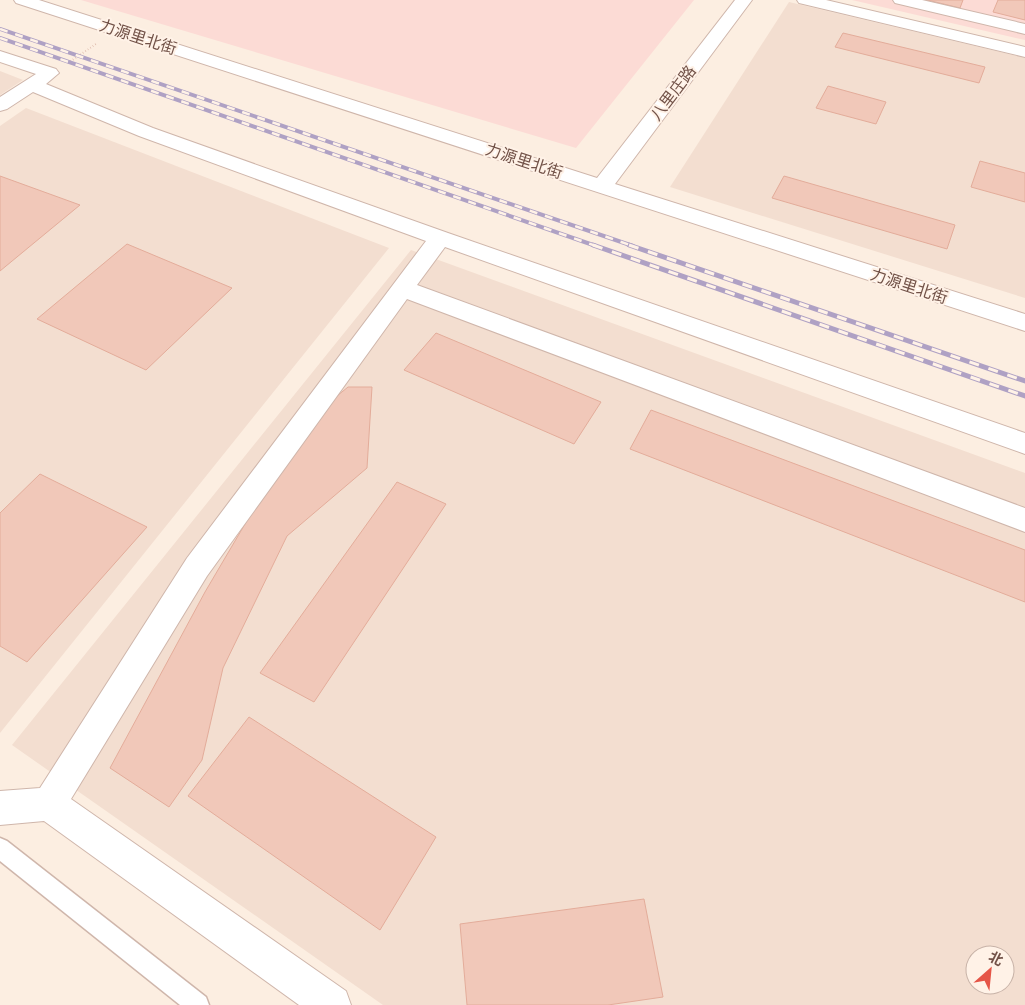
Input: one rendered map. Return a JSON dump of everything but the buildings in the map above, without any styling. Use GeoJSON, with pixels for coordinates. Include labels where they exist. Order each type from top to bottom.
{"type":"FeatureCollection","features":[{"type":"Feature","properties":{"kind":"street","name":"力源里北街"},"geometry":{"type":"LineString","coordinates":[[22,0],[1025,323]]}},
{"type":"Feature","properties":{"kind":"street","name":"八里庄路"},"geometry":{"type":"LineString","coordinates":[[602,186],[744,0]]}},
{"type":"Feature","properties":{"kind":"street"},"geometry":{"type":"LineString","coordinates":[[804,0],[1025,52]]}},
{"type":"Feature","properties":{"kind":"street"},"geometry":{"type":"LineString","coordinates":[[901,0],[1025,29]]}},
{"type":"Feature","properties":{"kind":"street"},"geometry":{"type":"LineString","coordinates":[[0,56],[50,73]]}},
{"type":"Feature","properties":{"kind":"street"},"geometry":{"type":"LineString","coordinates":[[0,106],[50,73]]}},
{"type":"Feature","properties":{"kind":"street"},"geometry":{"type":"LineString","coordinates":[[33,85],[146,132],[440,238],[1025,444]]}},
{"type":"Feature","properties":{"kind":"street"},"geometry":{"type":"LineString","coordinates":[[49,804],[197,566],[440,238]]}},
{"type":"Feature","properties":{"kind":"street"},"geometry":{"type":"LineString","coordinates":[[402,288],[1025,520]]}},
{"type":"Feature","properties":{"kind":"street"},"geometry":{"type":"LineString","coordinates":[[0,808],[49,804],[332,1005]]}},
{"type":"Feature","properties":{"kind":"lane"},"geometry":{"type":"LineString","coordinates":[[0,848],[198,1005]]}},
{"type":"Feature","properties":{"kind":"path"},"geometry":{"type":"LineString","coordinates":[[50,73],[71,62],[116,30]]}},
{"type":"Feature","properties":{"kind":"shaded area"},"geometry":{"type":"Polygon","coordinates":[[[81,0],[694,0],[576,148],[81,0]]]}},
{"type":"Feature","properties":{"kind":"shaded area"},"geometry":{"type":"Polygon","coordinates":[[[852,0],[1025,0],[1025,40],[852,0]]]}},
{"type":"Feature","properties":{"kind":"shaded area"},"geometry":{"type":"Polygon","coordinates":[[[789,2],[1025,58],[1025,298],[670,187],[789,2]]]}},
{"type":"Feature","properties":{"kind":"shaded area"},"geometry":{"type":"Polygon","coordinates":[[[0,71],[23,80],[0,95],[0,71]]]}},
{"type":"Feature","properties":{"kind":"shaded area"},"geometry":{"type":"Polygon","coordinates":[[[26,108],[389,248],[0,733],[0,126],[26,108]]]}},
{"type":"Feature","properties":{"kind":"shaded area"},"geometry":{"type":"Polygon","coordinates":[[[411,250],[1025,473],[1025,1005],[383,1005],[12,745],[411,250]]]}},
{"type":"Feature","properties":{"kind":"railway"},"geometry":{"type":"LineString","coordinates":[[0,29],[633,246]]}},
{"type":"Feature","properties":{"kind":"railway"},"geometry":{"type":"LineString","coordinates":[[0,38],[596,246]]}},
{"type":"Feature","properties":{"kind":"railway"},"geometry":{"type":"LineString","coordinates":[[593,245],[1025,396]]}},
{"type":"Feature","properties":{"kind":"railway"},"geometry":{"type":"LineString","coordinates":[[629,245],[1025,381]]}}]}
